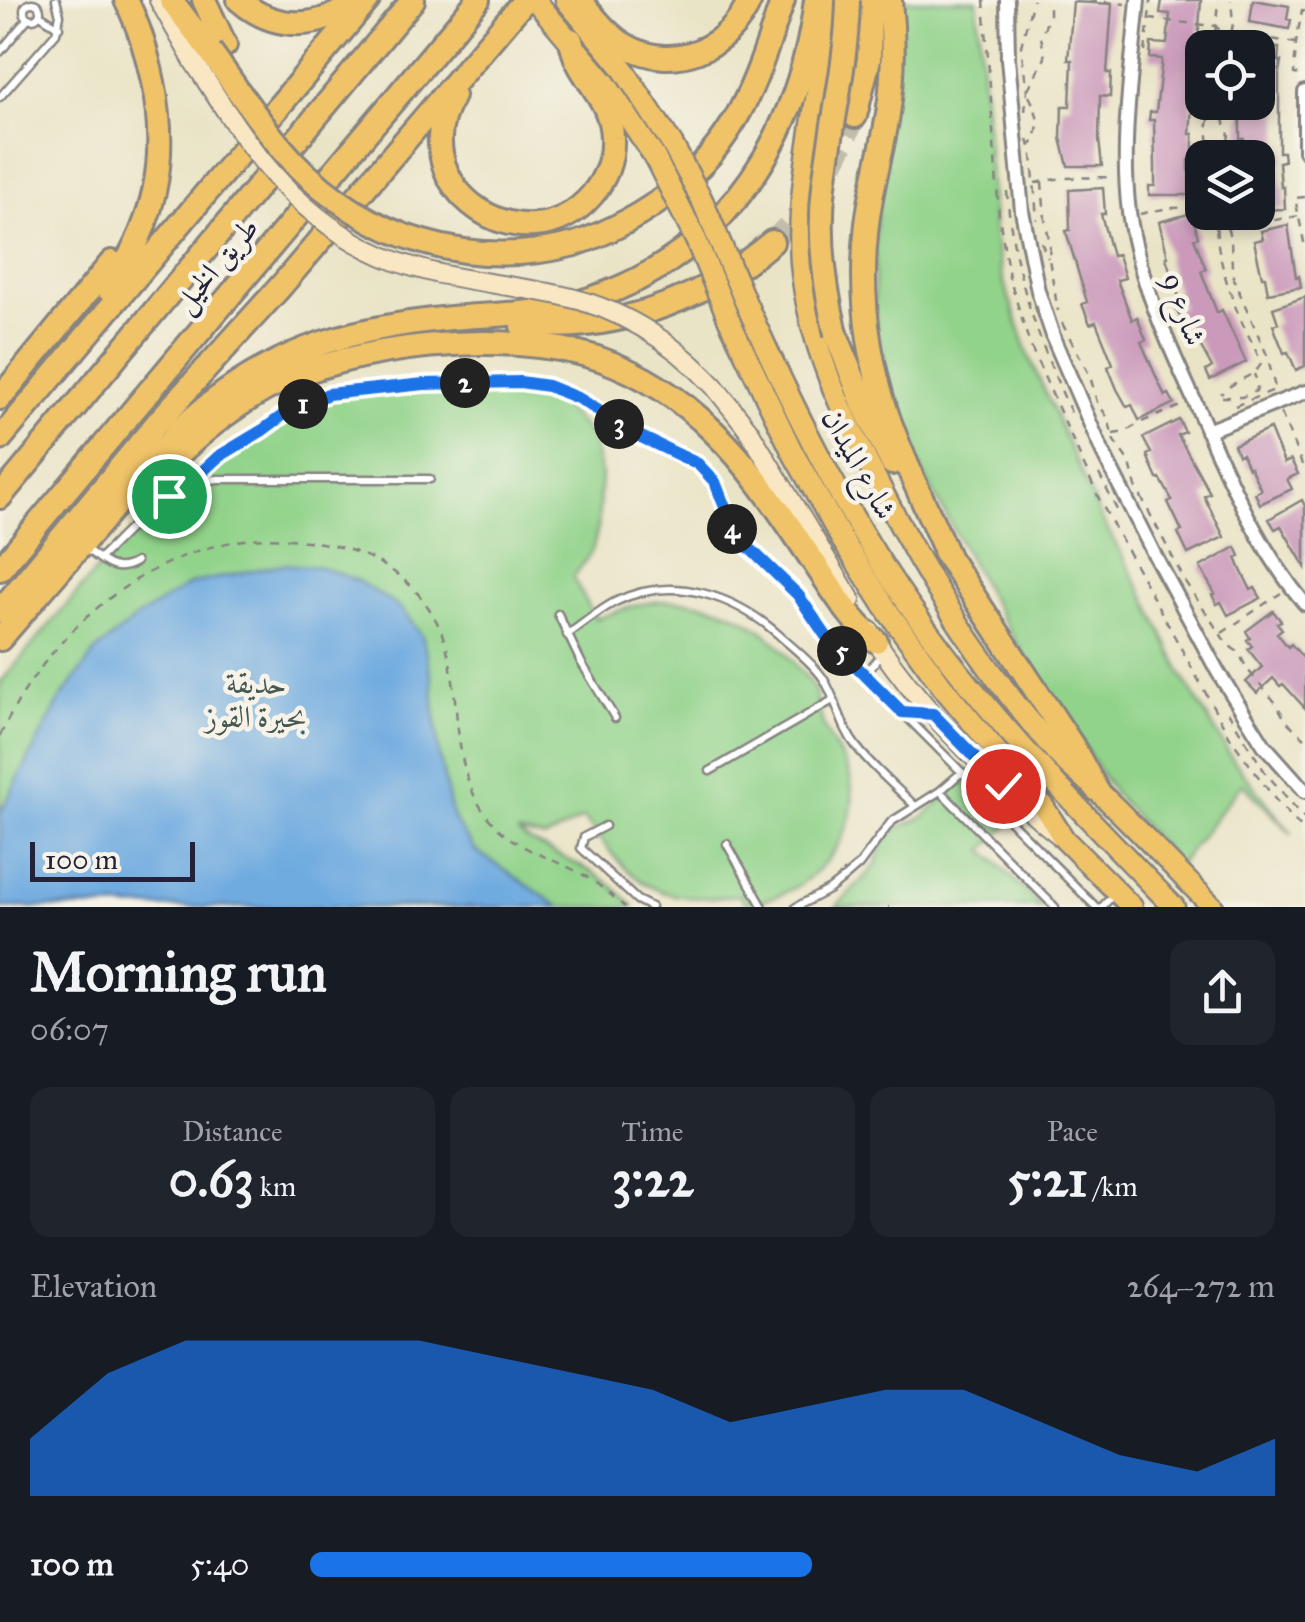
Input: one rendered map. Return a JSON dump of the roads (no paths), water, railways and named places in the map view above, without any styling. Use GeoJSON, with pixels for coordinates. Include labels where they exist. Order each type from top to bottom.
{"type":"FeatureCollection","features":[{"type":"Feature","properties":{"kind":"highway"},"geometry":{"type":"LineString","coordinates":[[0,422],[108,292],[140,236],[153,201],[159,164],[159,115],[143,41],[126,0]]}},
{"type":"Feature","properties":{"kind":"highway"},"geometry":{"type":"LineString","coordinates":[[171,0],[270,134],[296,164],[334,197],[413,240],[494,255],[575,244],[647,210],[679,187],[707,159],[748,96],[783,0]]}},
{"type":"Feature","properties":{"kind":"highway"},"geometry":{"type":"LineString","coordinates":[[204,0],[210,52]]}},
{"type":"Feature","properties":{"kind":"highway"},"geometry":{"type":"LineString","coordinates":[[239,0],[262,16],[296,24],[320,22],[356,0]]}},
{"type":"Feature","properties":{"kind":"highway"},"geometry":{"type":"LineString","coordinates":[[0,439],[368,0]]}},
{"type":"Feature","properties":{"kind":"highway","name":"طريق الخيل"},"geometry":{"type":"LineString","coordinates":[[0,497],[413,0]]}},
{"type":"Feature","properties":{"kind":"highway","name":"طريق الخيل"},"geometry":{"type":"LineString","coordinates":[[0,569],[478,0]]}},
{"type":"Feature","properties":{"kind":"highway"},"geometry":{"type":"LineString","coordinates":[[0,612],[524,0]]}},
{"type":"Feature","properties":{"kind":"highway"},"geometry":{"type":"LineString","coordinates":[[576,4],[620,42],[639,52],[670,57],[703,50],[722,39],[738,24],[750,0]]}},
{"type":"Feature","properties":{"kind":"highway"},"geometry":{"type":"LineString","coordinates":[[0,639],[90,552],[105,517],[183,427],[232,386],[271,363],[337,337],[384,327],[552,309],[626,285],[674,258],[708,230],[752,180],[775,143],[802,76],[816,0]]}},
{"type":"Feature","properties":{"kind":"highway"},"geometry":{"type":"LineString","coordinates":[[848,0],[843,74],[822,214],[824,278],[836,334],[851,376],[911,498],[1072,745],[1096,789]]}},
{"type":"Feature","properties":{"kind":"highway"},"geometry":{"type":"LineString","coordinates":[[856,116],[869,59],[870,0]]}},
{"type":"Feature","properties":{"kind":"highway"},"geometry":{"type":"LineString","coordinates":[[890,0],[891,88],[865,236],[867,327],[888,416],[950,561]]}},
{"type":"Feature","properties":{"kind":"highway"},"geometry":{"type":"LineString","coordinates":[[482,48],[444,112],[440,145],[444,166],[461,196],[479,211],[512,224],[535,224],[558,219],[587,200],[602,181],[610,160],[612,136],[608,114],[565,33]]}},
{"type":"Feature","properties":{"kind":"highway"},"geometry":{"type":"LineString","coordinates":[[0,398],[86,296],[133,225],[152,153],[153,83]]}},
{"type":"Feature","properties":{"kind":"highway"},"geometry":{"type":"LineString","coordinates":[[384,327],[557,325],[615,320],[708,287],[772,242]]}},
{"type":"Feature","properties":{"kind":"highway"},"geometry":{"type":"LineString","coordinates":[[105,517],[129,504],[185,448],[230,412],[269,388],[314,369],[362,356],[436,346],[510,344],[560,349],[598,359],[649,381],[680,401],[714,431],[756,480],[850,615],[880,646]]}},
{"type":"Feature","properties":{"kind":"main road"},"geometry":{"type":"LineString","coordinates":[[159,0],[210,52],[249,145],[278,181],[312,213],[350,239],[391,260],[434,274],[558,294],[614,312],[668,343],[714,386],[748,429],[880,646],[933,714],[1023,806],[1064,838]]}},
{"type":"Feature","properties":{"kind":"main road","name":"شارع الميدان"},"geometry":{"type":"LineString","coordinates":[[536,0],[624,109],[654,156],[684,213],[792,453],[864,576],[945,690],[1043,806],[1105,902],[1132,907]]}},
{"type":"Feature","properties":{"kind":"main road"},"geometry":{"type":"LineString","coordinates":[[826,0],[823,56],[800,220],[803,280],[815,340],[840,409],[906,538],[958,621],[1042,735],[1213,907]]}},
{"type":"Feature","properties":{"kind":"main road","name":"شارع الميدان"},"geometry":{"type":"LineString","coordinates":[[576,4],[672,144],[702,200],[791,402],[865,536],[928,632],[1014,739],[1174,907]]}},
{"type":"Feature","properties":{"kind":"street"},"geometry":{"type":"LineString","coordinates":[[1008,0],[1008,59],[1022,211],[1038,291],[1055,342],[1104,453],[1218,672],[1264,744],[1305,792]]}},
{"type":"Feature","properties":{"kind":"street","name":"شارع 9"},"geometry":{"type":"LineString","coordinates":[[1132,2],[1126,145],[1130,216],[1152,302],[1254,530],[1300,595]]}},
{"type":"Feature","properties":{"kind":"street"},"geometry":{"type":"LineString","coordinates":[[1305,92],[1305,151]]}},
{"type":"Feature","properties":{"kind":"street"},"geometry":{"type":"LineString","coordinates":[[1207,432],[1278,398],[1305,392]]}},
{"type":"Feature","properties":{"kind":"lane"},"geometry":{"type":"LineString","coordinates":[[0,97],[50,42],[60,15],[56,0]]}},
{"type":"Feature","properties":{"kind":"lane"},"geometry":{"type":"LineString","coordinates":[[40,15],[35,20],[28,18],[24,13],[25,2],[39,6],[40,15],[58,27]]}},
{"type":"Feature","properties":{"kind":"lane"},"geometry":{"type":"LineString","coordinates":[[0,52],[28,18]]}},
{"type":"Feature","properties":{"kind":"lane"},"geometry":{"type":"LineString","coordinates":[[197,482],[218,457],[286,413],[328,394],[424,384],[520,382],[548,386],[580,399],[637,435],[698,464],[715,482],[736,535],[798,595],[826,636],[962,772],[1105,902]]}},
{"type":"Feature","properties":{"kind":"lane"},"geometry":{"type":"LineString","coordinates":[[136,562],[120,568],[90,552],[178,490],[197,482],[430,479]]}},
{"type":"Feature","properties":{"kind":"lane"},"geometry":{"type":"LineString","coordinates":[[566,635],[617,601],[640,593],[689,590],[714,595],[747,610],[822,676],[856,747],[916,806]]}},
{"type":"Feature","properties":{"kind":"lane"},"geometry":{"type":"LineString","coordinates":[[558,614],[566,635],[615,718]]}},
{"type":"Feature","properties":{"kind":"lane"},"geometry":{"type":"LineString","coordinates":[[866,674],[880,646]]}},
{"type":"Feature","properties":{"kind":"lane"},"geometry":{"type":"LineString","coordinates":[[710,771],[833,700]]}},
{"type":"Feature","properties":{"kind":"lane"},"geometry":{"type":"LineString","coordinates":[[902,712],[933,714]]}},
{"type":"Feature","properties":{"kind":"lane"},"geometry":{"type":"LineString","coordinates":[[796,907],[844,878],[859,865],[891,822],[962,772]]}},
{"type":"Feature","properties":{"kind":"lane"},"geometry":{"type":"LineString","coordinates":[[940,791],[1055,907]]}},
{"type":"Feature","properties":{"kind":"lane"},"geometry":{"type":"LineString","coordinates":[[605,826],[584,837],[581,848],[628,892],[651,907]]}},
{"type":"Feature","properties":{"kind":"lane"},"geometry":{"type":"LineString","coordinates":[[727,844],[763,907]]}},
{"type":"Feature","properties":{"kind":"water"},"geometry":{"type":"Polygon","coordinates":[[[282,564],[322,567],[358,581],[401,609],[422,635],[432,680],[439,755],[453,819],[475,850],[560,907],[0,907],[0,813],[61,698],[96,651],[136,618],[190,584],[282,564]]]}},
{"type":"Feature","properties":{"kind":"tunnel"},"geometry":{"type":"LineString","coordinates":[[772,242],[821,184],[855,116]]}},
{"type":"Feature","properties":{"kind":"park label","name":"حديقة بحيرة القوز"},"geometry":{"type":"Point","coordinates":[256,700]}}]}
